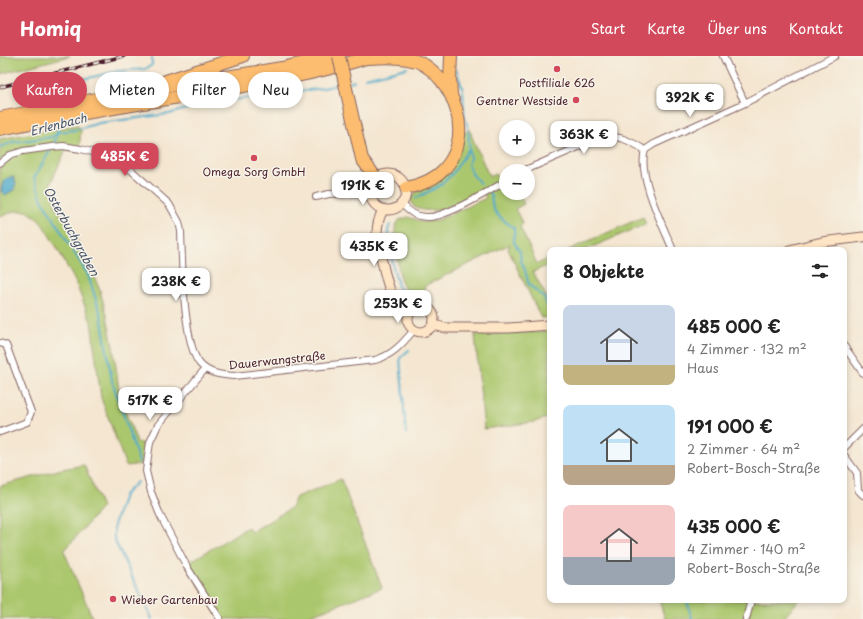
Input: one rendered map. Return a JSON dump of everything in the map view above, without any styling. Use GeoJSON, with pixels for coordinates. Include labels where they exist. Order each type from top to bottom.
{"type":"FeatureCollection","features":[{"type":"Feature","properties":{"kind":"highway"},"geometry":{"type":"LineString","coordinates":[[169,80],[243,56]]}},
{"type":"Feature","properties":{"kind":"highway"},"geometry":{"type":"LineString","coordinates":[[169,86],[267,70],[335,56]]}},
{"type":"Feature","properties":{"kind":"highway"},"geometry":{"type":"LineString","coordinates":[[340,56],[362,159],[376,178]]}},
{"type":"Feature","properties":{"kind":"highway"},"geometry":{"type":"LineString","coordinates":[[0,129],[63,116],[287,78],[370,57],[400,56],[418,62],[436,73],[457,108],[459,128],[458,144],[453,157],[446,167],[438,174],[422,183],[406,188]]}},
{"type":"Feature","properties":{"kind":"highway"},"geometry":{"type":"LineString","coordinates":[[451,56],[451,96]]}},
{"type":"Feature","properties":{"kind":"highway"},"geometry":{"type":"LineString","coordinates":[[0,118],[95,99]]}},
{"type":"Feature","properties":{"kind":"street"},"geometry":{"type":"LineString","coordinates":[[723,56],[745,103]]}},
{"type":"Feature","properties":{"kind":"street"},"geometry":{"type":"LineString","coordinates":[[672,247],[646,180],[642,158],[645,150],[654,144],[745,103],[834,56]]}},
{"type":"Feature","properties":{"kind":"street"},"geometry":{"type":"LineString","coordinates":[[535,166],[604,136],[614,136],[627,139],[645,150]]}},
{"type":"Feature","properties":{"kind":"street"},"geometry":{"type":"LineString","coordinates":[[0,163],[10,156],[24,151],[63,146],[103,155],[132,170],[169,204],[178,222],[181,231],[184,292],[191,345],[196,359],[205,369],[158,424],[150,442],[146,471],[151,492],[160,515],[188,567],[220,619]]}},
{"type":"Feature","properties":{"kind":"street"},"geometry":{"type":"LineString","coordinates":[[392,174],[402,179],[406,188],[407,194],[402,204],[393,210],[383,210],[373,203],[370,192],[372,182],[380,175],[392,174]]}},
{"type":"Feature","properties":{"kind":"street"},"geometry":{"type":"LineString","coordinates":[[402,204],[411,212],[424,217],[439,216],[499,185]]}},
{"type":"Feature","properties":{"kind":"street"},"geometry":{"type":"LineString","coordinates":[[316,197],[329,194],[370,192]]}},
{"type":"Feature","properties":{"kind":"street"},"geometry":{"type":"LineString","coordinates":[[383,210],[379,218],[377,234],[387,281],[395,301],[402,308],[410,312]]}},
{"type":"Feature","properties":{"kind":"street"},"geometry":{"type":"LineString","coordinates":[[801,247],[822,242],[863,237]]}},
{"type":"Feature","properties":{"kind":"street"},"geometry":{"type":"LineString","coordinates":[[426,306],[430,309],[434,316],[433,325],[425,332],[421,333],[414,330],[411,328],[408,320],[410,312],[417,307],[426,306]]}},
{"type":"Feature","properties":{"kind":"street"},"geometry":{"type":"LineString","coordinates":[[433,325],[446,328],[510,328],[547,325]]}},
{"type":"Feature","properties":{"kind":"street","name":"Dauerwangstraße"},"geometry":{"type":"LineString","coordinates":[[205,369],[217,374],[234,376],[375,360],[383,358],[398,348],[414,330]]}},
{"type":"Feature","properties":{"kind":"street"},"geometry":{"type":"LineString","coordinates":[[0,344],[6,345],[31,412],[27,422],[0,432]]}},
{"type":"Feature","properties":{"kind":"street"},"geometry":{"type":"LineString","coordinates":[[847,350],[863,373]]}},
{"type":"Feature","properties":{"kind":"street"},"geometry":{"type":"LineString","coordinates":[[847,445],[863,429]]}},
{"type":"Feature","properties":{"kind":"street"},"geometry":{"type":"LineString","coordinates":[[847,459],[857,473],[858,490],[863,495]]}},
{"type":"Feature","properties":{"kind":"street"},"geometry":{"type":"LineString","coordinates":[[746,619],[750,603]]}},
{"type":"Feature","properties":{"kind":"green space"},"geometry":{"type":"Polygon","coordinates":[[[0,56],[70,56],[0,74],[0,56]]]}},
{"type":"Feature","properties":{"kind":"green space"},"geometry":{"type":"Polygon","coordinates":[[[77,125],[81,130],[79,152],[66,149],[50,185],[56,206],[82,249],[99,288],[107,315],[120,398],[137,442],[143,444],[142,464],[126,466],[101,398],[91,322],[75,281],[56,246],[39,219],[27,211],[14,211],[0,217],[0,139],[77,125]]]}},
{"type":"Feature","properties":{"kind":"green space"},"geometry":{"type":"Polygon","coordinates":[[[470,129],[489,176],[496,174],[499,182],[499,200],[522,200],[524,204],[515,209],[523,224],[520,227],[537,264],[547,259],[547,265],[533,272],[547,298],[547,317],[541,318],[508,249],[510,244],[426,285],[421,294],[408,294],[400,278],[395,240],[395,227],[399,220],[408,217],[423,222],[436,221],[486,198],[482,189],[458,202],[440,209],[423,210],[414,207],[411,197],[420,189],[439,180],[464,133],[470,129]]]}},
{"type":"Feature","properties":{"kind":"green space"},"geometry":{"type":"Polygon","coordinates":[[[643,217],[646,224],[592,247],[575,247],[643,217]]]}},
{"type":"Feature","properties":{"kind":"green space"},"geometry":{"type":"Polygon","coordinates":[[[547,331],[547,418],[534,422],[484,429],[475,335],[547,331]]]}},
{"type":"Feature","properties":{"kind":"green space"},"geometry":{"type":"Polygon","coordinates":[[[84,465],[102,507],[64,551],[93,619],[0,619],[0,486],[62,469],[84,465]]]}},
{"type":"Feature","properties":{"kind":"green space"},"geometry":{"type":"Polygon","coordinates":[[[341,479],[382,588],[300,619],[220,619],[186,564],[248,527],[251,532],[291,508],[296,497],[341,479]]]}},
{"type":"Feature","properties":{"kind":"green space"},"geometry":{"type":"Polygon","coordinates":[[[660,603],[748,603],[743,619],[665,619],[660,603]]]}},
{"type":"Feature","properties":{"kind":"green space"},"geometry":{"type":"Polygon","coordinates":[[[752,603],[796,603],[783,619],[748,619],[752,603]]]}},
{"type":"Feature","properties":{"kind":"water"},"geometry":{"type":"Polygon","coordinates":[[[13,176],[16,183],[14,190],[5,195],[1,191],[3,182],[13,176]]]}},
{"type":"Feature","properties":{"kind":"waterway","name":"Osterbuchgraben"},"geometry":{"type":"LineString","coordinates":[[87,78],[118,71],[145,69],[152,65],[152,57]]}},
{"type":"Feature","properties":{"kind":"waterway","name":"Erlenbach"},"geometry":{"type":"LineString","coordinates":[[365,78],[407,68]]}},
{"type":"Feature","properties":{"kind":"waterway"},"geometry":{"type":"LineString","coordinates":[[456,69],[463,90],[465,118],[468,128],[470,158],[468,165],[473,175],[480,183]]}},
{"type":"Feature","properties":{"kind":"waterway","name":"Erlenbach"},"geometry":{"type":"LineString","coordinates":[[350,82],[354,81]]}},
{"type":"Feature","properties":{"kind":"waterway","name":"Erlenbach"},"geometry":{"type":"LineString","coordinates":[[0,147],[13,142],[52,137],[59,132],[75,130],[99,123],[169,114],[203,104],[324,88],[341,84]]}},
{"type":"Feature","properties":{"kind":"waterway","name":"Erlenbach"},"geometry":{"type":"LineString","coordinates":[[53,145],[58,129]]}},
{"type":"Feature","properties":{"kind":"waterway","name":"Osterbuchgraben"},"geometry":{"type":"LineString","coordinates":[[51,149],[34,178],[42,200],[88,275],[101,315],[112,381],[139,462]]}},
{"type":"Feature","properties":{"kind":"waterway"},"geometry":{"type":"LineString","coordinates":[[416,198],[441,185],[453,173],[468,150]]}},
{"type":"Feature","properties":{"kind":"waterway"},"geometry":{"type":"LineString","coordinates":[[489,192],[492,206],[497,214],[514,228],[514,242],[520,252],[521,261],[529,285],[544,297],[547,305]]}},
{"type":"Feature","properties":{"kind":"waterway"},"geometry":{"type":"LineString","coordinates":[[390,225],[388,230],[393,266],[398,286],[409,301]]}},
{"type":"Feature","properties":{"kind":"waterway"},"geometry":{"type":"LineString","coordinates":[[406,434],[400,358],[409,350]]}},
{"type":"Feature","properties":{"kind":"waterway","name":"Osterbuchgraben"},"geometry":{"type":"LineString","coordinates":[[137,482],[124,495],[114,525],[114,539],[152,619]]}},
{"type":"Feature","properties":{"kind":"waterway"},"geometry":{"type":"LineString","coordinates":[[688,603],[692,619]]}},
{"type":"Feature","properties":{"kind":"railway"},"geometry":{"type":"LineString","coordinates":[[0,87],[124,56]]}},
{"type":"Feature","properties":{"kind":"place","name":"Postfiliale 626"},"geometry":{"type":"Point","coordinates":[557,69]}},
{"type":"Feature","properties":{"kind":"place","name":"Gentner Westside"},"geometry":{"type":"Point","coordinates":[576,100]}},
{"type":"Feature","properties":{"kind":"place","name":"Omega Sorg GmbH"},"geometry":{"type":"Point","coordinates":[254,158]}},
{"type":"Feature","properties":{"kind":"place","name":"Wieber Gartenbau"},"geometry":{"type":"Point","coordinates":[113,599]}}]}
